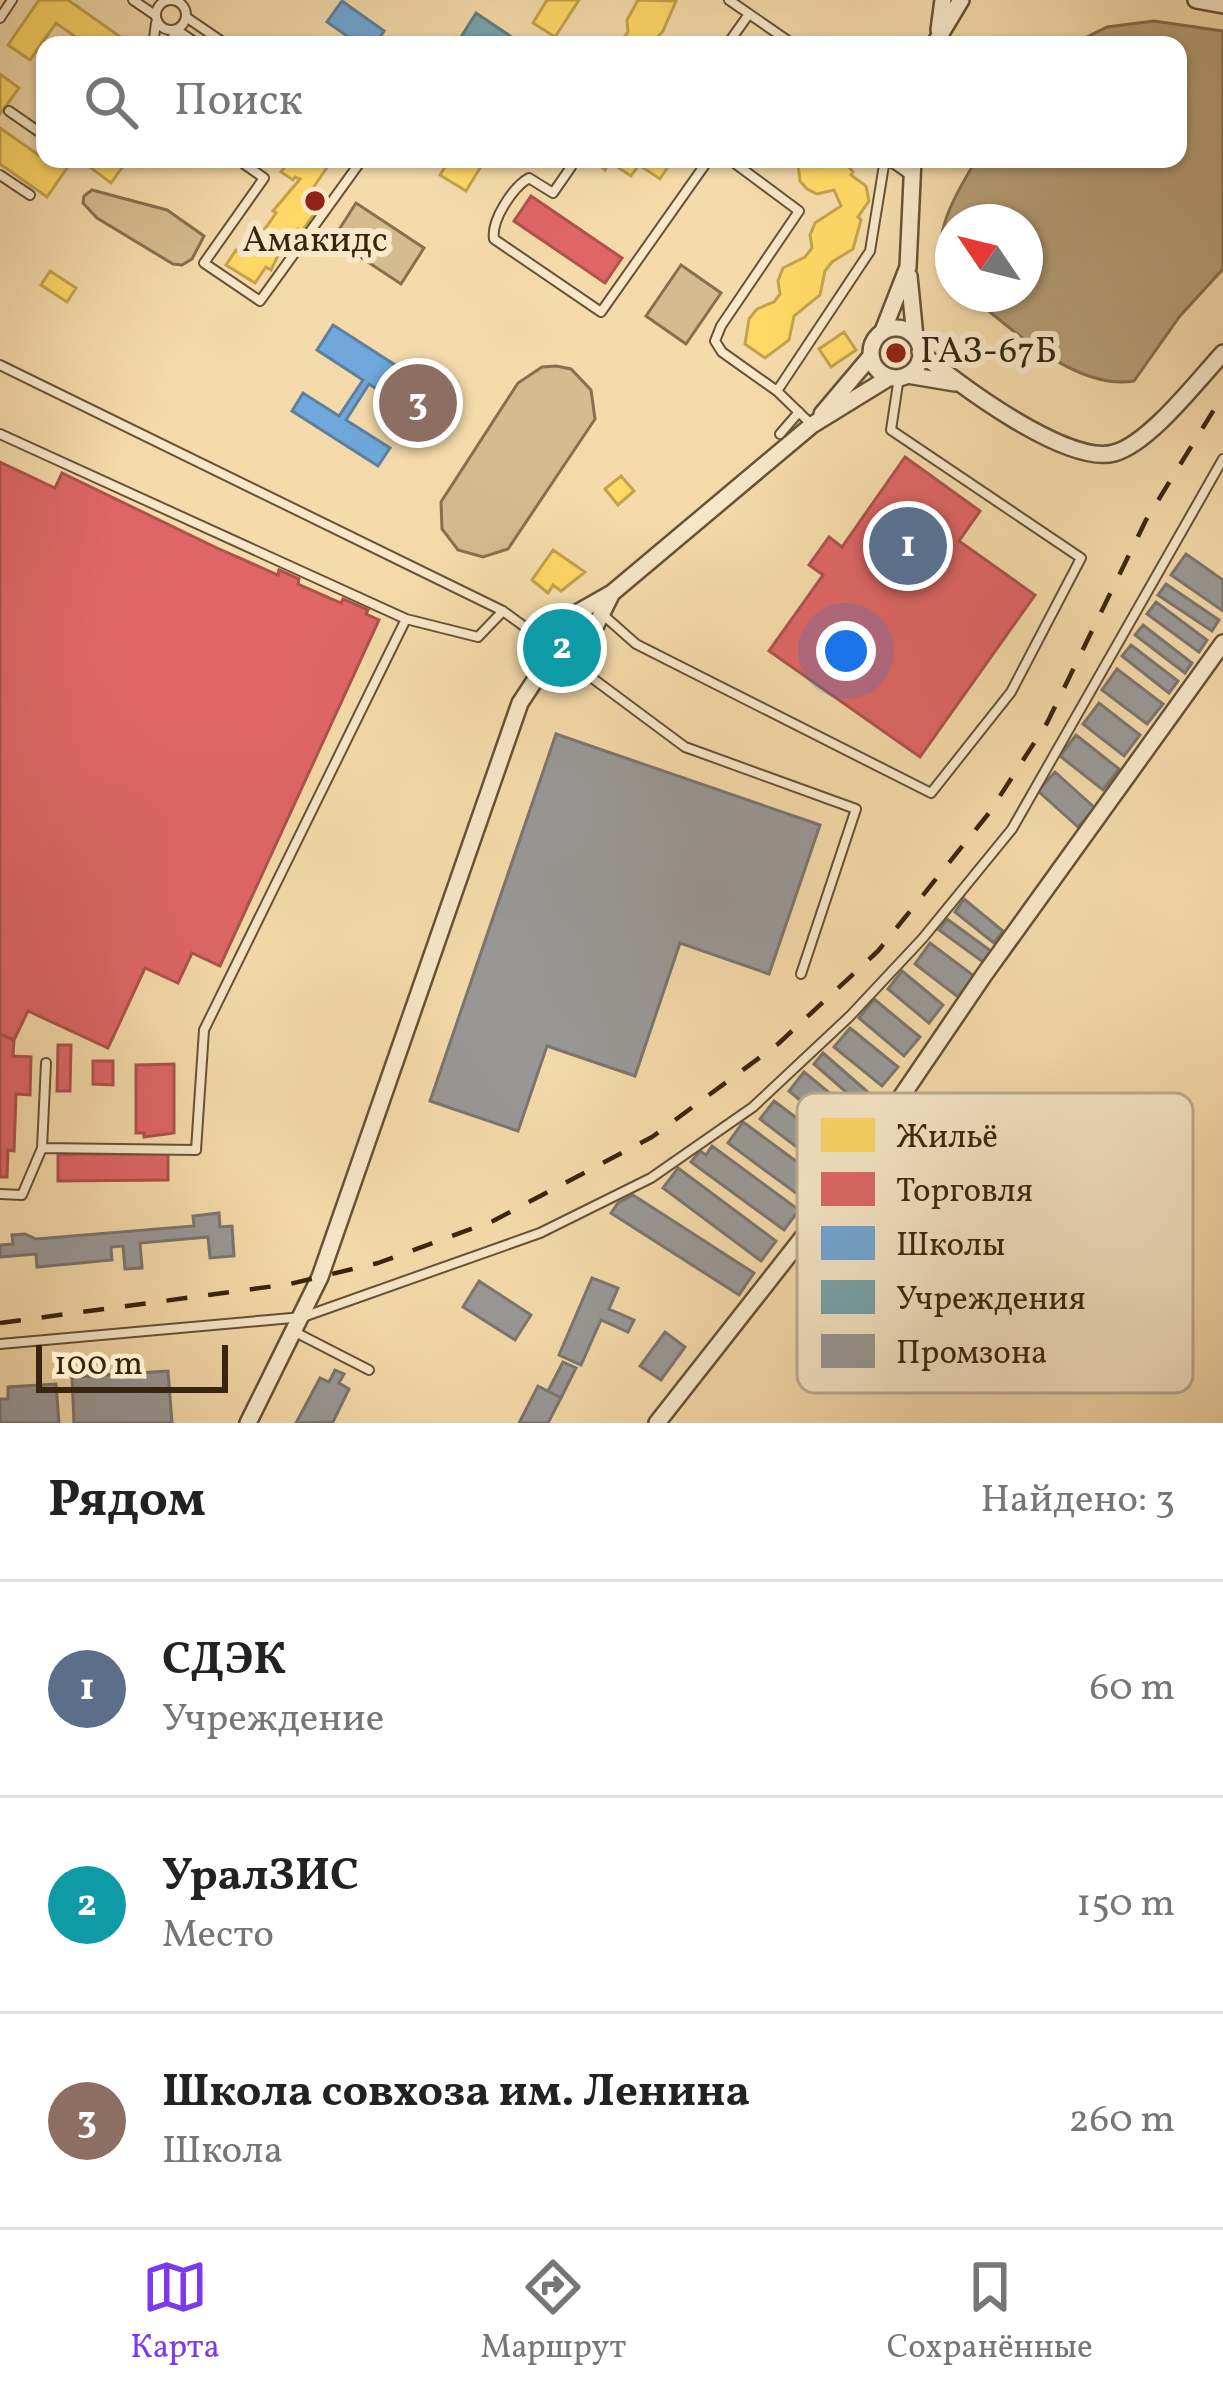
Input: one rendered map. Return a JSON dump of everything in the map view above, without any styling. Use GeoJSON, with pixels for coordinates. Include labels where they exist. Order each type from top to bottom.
{"type":"FeatureCollection","features":[{"type":"Feature","properties":{"kind":"street"},"geometry":{"type":"LineString","coordinates":[[938,36],[943,0]]}},
{"type":"Feature","properties":{"kind":"street"},"geometry":{"type":"LineString","coordinates":[[941,36],[961,0]]}},
{"type":"Feature","properties":{"kind":"street"},"geometry":{"type":"LineString","coordinates":[[1196,0],[1223,5]]}},
{"type":"Feature","properties":{"kind":"street"},"geometry":{"type":"LineString","coordinates":[[812,425],[917,365],[908,267],[912,168]]}},
{"type":"Feature","properties":{"kind":"street"},"geometry":{"type":"LineString","coordinates":[[612,593],[576,667],[564,672],[545,665],[538,652],[540,638],[612,593],[812,425],[871,356],[908,267]]}},
{"type":"Feature","properties":{"kind":"street"},"geometry":{"type":"LineString","coordinates":[[883,331],[898,328],[958,384],[1065,446],[1090,454],[1116,453],[1143,435],[1223,352]]}},
{"type":"Feature","properties":{"kind":"street"},"geometry":{"type":"LineString","coordinates":[[871,356],[878,370],[958,384]]}},
{"type":"Feature","properties":{"kind":"street"},"geometry":{"type":"LineString","coordinates":[[560,623],[579,631],[585,647]]}},
{"type":"Feature","properties":{"kind":"street"},"geometry":{"type":"LineString","coordinates":[[904,1093],[1223,643]]}},
{"type":"Feature","properties":{"kind":"street"},"geometry":{"type":"LineString","coordinates":[[248,1423],[299,1325],[328,1256],[520,703],[545,665]]}},
{"type":"Feature","properties":{"kind":"street"},"geometry":{"type":"LineString","coordinates":[[657,1423],[797,1245]]}},
{"type":"Feature","properties":{"kind":"lane"},"geometry":{"type":"LineString","coordinates":[[0,18],[12,0]]}},
{"type":"Feature","properties":{"kind":"lane"},"geometry":{"type":"LineString","coordinates":[[133,0],[167,31],[186,36]]}},
{"type":"Feature","properties":{"kind":"lane"},"geometry":{"type":"LineString","coordinates":[[154,36],[160,4],[168,0],[181,4],[186,17],[214,36]]}},
{"type":"Feature","properties":{"kind":"lane"},"geometry":{"type":"LineString","coordinates":[[729,0],[781,36]]}},
{"type":"Feature","properties":{"kind":"lane"},"geometry":{"type":"LineString","coordinates":[[734,36],[749,14]]}},
{"type":"Feature","properties":{"kind":"lane"},"geometry":{"type":"LineString","coordinates":[[173,36],[186,17]]}},
{"type":"Feature","properties":{"kind":"lane"},"geometry":{"type":"LineString","coordinates":[[9,111],[36,130]]}},
{"type":"Feature","properties":{"kind":"lane"},"geometry":{"type":"LineString","coordinates":[[250,168],[264,178],[204,262],[260,301],[354,168]]}},
{"type":"Feature","properties":{"kind":"lane"},"geometry":{"type":"LineString","coordinates":[[570,168],[553,193],[529,178],[520,182],[493,228],[494,239],[601,312],[703,168]]}},
{"type":"Feature","properties":{"kind":"lane"},"geometry":{"type":"LineString","coordinates":[[741,168],[799,211],[715,341],[722,352],[777,391],[812,425]]}},
{"type":"Feature","properties":{"kind":"lane"},"geometry":{"type":"LineString","coordinates":[[777,391],[870,250],[884,168]]}},
{"type":"Feature","properties":{"kind":"lane"},"geometry":{"type":"LineString","coordinates":[[0,175],[30,195]]}},
{"type":"Feature","properties":{"kind":"lane"},"geometry":{"type":"LineString","coordinates":[[0,365],[502,611],[540,638]]}},
{"type":"Feature","properties":{"kind":"lane"},"geometry":{"type":"LineString","coordinates":[[600,613],[636,644],[931,794],[1011,692],[1081,558],[891,430],[899,376]]}},
{"type":"Feature","properties":{"kind":"lane"},"geometry":{"type":"LineString","coordinates":[[780,434],[799,412]]}},
{"type":"Feature","properties":{"kind":"lane"},"geometry":{"type":"LineString","coordinates":[[0,434],[406,619],[478,638],[502,611]]}},
{"type":"Feature","properties":{"kind":"lane"},"geometry":{"type":"LineString","coordinates":[[0,1344],[299,1325],[540,1233],[651,1178],[719,1131],[850,1016],[1012,829],[1223,459]]}},
{"type":"Feature","properties":{"kind":"lane"},"geometry":{"type":"LineString","coordinates":[[42,1148],[196,1150],[204,1030],[406,619]]}},
{"type":"Feature","properties":{"kind":"lane"},"geometry":{"type":"LineString","coordinates":[[576,667],[685,747],[856,809],[801,974]]}},
{"type":"Feature","properties":{"kind":"lane"},"geometry":{"type":"LineString","coordinates":[[0,1194],[22,1195],[42,1148],[46,1063]]}},
{"type":"Feature","properties":{"kind":"lane"},"geometry":{"type":"LineString","coordinates":[[299,1325],[369,1370]]}},
{"type":"Feature","properties":{"kind":"shaded area"},"geometry":{"type":"Polygon","coordinates":[[[1154,21],[1223,31],[1223,269],[1180,316],[1134,381],[1112,382],[1068,367],[990,312],[1043,312],[1043,204],[952,204],[972,168],[1187,168],[1187,36],[1089,36],[1107,27],[1154,21]]]}},
{"type":"Feature","properties":{"kind":"shaded area"},"geometry":{"type":"Polygon","coordinates":[[[92,190],[167,210],[204,236],[192,259],[173,264],[97,218],[83,203],[92,190]]]}},
{"type":"Feature","properties":{"kind":"shaded area"},"geometry":{"type":"Polygon","coordinates":[[[356,203],[424,248],[401,284],[333,239],[356,203]]]}},
{"type":"Feature","properties":{"kind":"shaded area"},"geometry":{"type":"Polygon","coordinates":[[[681,265],[721,293],[686,344],[646,316],[681,265]]]}},
{"type":"Feature","properties":{"kind":"shaded area"},"geometry":{"type":"Polygon","coordinates":[[[542,367],[571,369],[591,390],[595,419],[508,549],[483,557],[458,550],[442,529],[441,502],[518,383],[542,367]]]}},
{"type":"Feature","properties":{"kind":"building: Жильё"},"geometry":{"type":"Polygon","coordinates":[[[39,0],[68,0],[119,36],[74,36],[56,23],[47,36],[36,36],[36,51],[30,60],[8,45],[39,0]]]}},
{"type":"Feature","properties":{"kind":"building: Жильё"},"geometry":{"type":"Polygon","coordinates":[[[547,0],[579,0],[556,36],[533,23],[547,0]]]}},
{"type":"Feature","properties":{"kind":"building: Жильё"},"geometry":{"type":"Polygon","coordinates":[[[638,0],[676,1],[658,36],[625,36],[638,0]]]}},
{"type":"Feature","properties":{"kind":"building: Жильё"},"geometry":{"type":"Polygon","coordinates":[[[0,74],[19,88],[0,114],[0,74]]]}},
{"type":"Feature","properties":{"kind":"building: Жильё"},"geometry":{"type":"Polygon","coordinates":[[[0,128],[36,153],[36,168],[67,168],[47,197],[0,164],[0,128]]]}},
{"type":"Feature","properties":{"kind":"building: Жильё"},"geometry":{"type":"Polygon","coordinates":[[[91,168],[122,168],[111,183],[91,168]]]}},
{"type":"Feature","properties":{"kind":"building: Жильё"},"geometry":{"type":"Polygon","coordinates":[[[284,168],[327,168],[309,194],[319,201],[314,214],[302,231],[287,237],[271,270],[266,267],[255,283],[226,265],[236,250],[243,255],[250,238],[254,240],[267,226],[273,211],[300,179],[281,172],[284,168]]]}},
{"type":"Feature","properties":{"kind":"building: Жильё"},"geometry":{"type":"Polygon","coordinates":[[[444,168],[480,168],[466,191],[440,175],[444,168]]]}},
{"type":"Feature","properties":{"kind":"building: Жильё"},"geometry":{"type":"Polygon","coordinates":[[[644,168],[667,168],[660,179],[644,168]]]}},
{"type":"Feature","properties":{"kind":"building: Жильё"},"geometry":{"type":"Polygon","coordinates":[[[798,168],[850,168],[851,175],[866,186],[869,201],[858,217],[853,249],[832,262],[820,295],[794,316],[789,340],[765,358],[745,344],[749,319],[780,294],[783,268],[812,248],[815,223],[841,206],[834,190],[817,194],[800,181],[798,168]]]}},
{"type":"Feature","properties":{"kind":"building: Жильё"},"geometry":{"type":"Polygon","coordinates":[[[50,271],[76,288],[67,302],[41,285],[50,271]]]}},
{"type":"Feature","properties":{"kind":"building: Жильё"},"geometry":{"type":"Polygon","coordinates":[[[844,332],[856,350],[831,367],[819,349],[844,332]]]}},
{"type":"Feature","properties":{"kind":"building: Жильё"},"geometry":{"type":"Polygon","coordinates":[[[621,476],[634,491],[618,505],[605,489],[621,476]]]}},
{"type":"Feature","properties":{"kind":"building: Жильё"},"geometry":{"type":"Polygon","coordinates":[[[553,550],[585,572],[561,591],[553,585],[548,593],[532,580],[553,550]]]}},
{"type":"Feature","properties":{"kind":"building: Торговля"},"geometry":{"type":"Polygon","coordinates":[[[531,196],[622,258],[605,283],[514,221],[531,196]]]}},
{"type":"Feature","properties":{"kind":"building: Торговля"},"geometry":{"type":"Polygon","coordinates":[[[905,457],[980,511],[959,541],[1035,595],[920,757],[769,651],[823,575],[809,565],[829,537],[842,547],[905,457]]]}},
{"type":"Feature","properties":{"kind":"building: Торговля"},"geometry":{"type":"Polygon","coordinates":[[[0,462],[55,488],[62,473],[217,548],[278,575],[279,570],[341,603],[343,599],[368,610],[366,614],[379,620],[220,966],[192,953],[178,983],[145,968],[108,1048],[28,1011],[14,1040],[0,1034],[0,462]]]}},
{"type":"Feature","properties":{"kind":"building: Торговля"},"geometry":{"type":"Polygon","coordinates":[[[0,1034],[14,1040],[13,1056],[31,1057],[30,1095],[16,1094],[14,1151],[8,1150],[7,1177],[0,1177],[0,1034]]]}},
{"type":"Feature","properties":{"kind":"building: Торговля"},"geometry":{"type":"Polygon","coordinates":[[[58,1045],[71,1045],[70,1091],[57,1091],[58,1045]]]}},
{"type":"Feature","properties":{"kind":"building: Торговля"},"geometry":{"type":"Polygon","coordinates":[[[93,1061],[113,1061],[113,1085],[93,1084],[93,1061]]]}},
{"type":"Feature","properties":{"kind":"building: Торговля"},"geometry":{"type":"Polygon","coordinates":[[[174,1064],[174,1133],[144,1137],[136,1133],[136,1065],[174,1064]]]}},
{"type":"Feature","properties":{"kind":"building: Торговля"},"geometry":{"type":"Polygon","coordinates":[[[58,1154],[168,1154],[168,1180],[58,1181],[58,1154]]]}},
{"type":"Feature","properties":{"kind":"building: Школы"},"geometry":{"type":"Polygon","coordinates":[[[342,1],[384,31],[381,36],[347,36],[327,22],[342,1]]]}},
{"type":"Feature","properties":{"kind":"building: Школы"},"geometry":{"type":"Polygon","coordinates":[[[333,325],[442,395],[426,421],[369,384],[346,420],[390,448],[378,466],[292,411],[303,393],[339,416],[363,380],[317,350],[333,325]]]}},
{"type":"Feature","properties":{"kind":"building: Учреждения"},"geometry":{"type":"Polygon","coordinates":[[[476,13],[510,36],[462,36],[476,13]]]}},
{"type":"Feature","properties":{"kind":"building: Промзона"},"geometry":{"type":"Polygon","coordinates":[[[1186,554],[1223,580],[1223,611],[1171,575],[1186,554]]]}},
{"type":"Feature","properties":{"kind":"building: Промзона"},"geometry":{"type":"Polygon","coordinates":[[[1166,584],[1219,620],[1212,631],[1158,595],[1166,584]]]}},
{"type":"Feature","properties":{"kind":"building: Промзона"},"geometry":{"type":"Polygon","coordinates":[[[1156,602],[1207,640],[1199,652],[1147,614],[1156,602]]]}},
{"type":"Feature","properties":{"kind":"building: Промзона"},"geometry":{"type":"Polygon","coordinates":[[[1143,625],[1192,663],[1185,673],[1135,635],[1143,625]]]}},
{"type":"Feature","properties":{"kind":"building: Промзона"},"geometry":{"type":"Polygon","coordinates":[[[1131,645],[1178,681],[1169,693],[1122,656],[1131,645]]]}},
{"type":"Feature","properties":{"kind":"building: Промзона"},"geometry":{"type":"Polygon","coordinates":[[[1117,669],[1163,704],[1147,724],[1102,690],[1117,669]]]}},
{"type":"Feature","properties":{"kind":"building: Промзона"},"geometry":{"type":"Polygon","coordinates":[[[1099,703],[1140,735],[1124,756],[1083,724],[1099,703]]]}},
{"type":"Feature","properties":{"kind":"building: Промзона"},"geometry":{"type":"Polygon","coordinates":[[[556,734],[820,825],[769,974],[680,943],[635,1076],[547,1046],[518,1131],[430,1101],[556,734]]]}},
{"type":"Feature","properties":{"kind":"building: Промзона"},"geometry":{"type":"Polygon","coordinates":[[[1076,735],[1119,769],[1103,790],[1060,756],[1076,735]]]}},
{"type":"Feature","properties":{"kind":"building: Промзона"},"geometry":{"type":"Polygon","coordinates":[[[1055,772],[1095,808],[1078,827],[1038,791],[1055,772]]]}},
{"type":"Feature","properties":{"kind":"building: Промзона"},"geometry":{"type":"Polygon","coordinates":[[[964,899],[1003,931],[994,943],[955,912],[964,899]]]}},
{"type":"Feature","properties":{"kind":"building: Промзона"},"geometry":{"type":"Polygon","coordinates":[[[947,919],[991,951],[983,962],[939,930],[947,919]]]}},
{"type":"Feature","properties":{"kind":"building: Промзона"},"geometry":{"type":"Polygon","coordinates":[[[930,943],[974,976],[958,997],[915,964],[930,943]]]}},
{"type":"Feature","properties":{"kind":"building: Промзона"},"geometry":{"type":"Polygon","coordinates":[[[902,971],[943,1005],[929,1023],[888,989],[902,971]]]}},
{"type":"Feature","properties":{"kind":"building: Промзона"},"geometry":{"type":"Polygon","coordinates":[[[874,999],[920,1037],[904,1056],[859,1018],[874,999]]]}},
{"type":"Feature","properties":{"kind":"building: Промзона"},"geometry":{"type":"Polygon","coordinates":[[[850,1028],[898,1067],[882,1086],[834,1047],[850,1028]]]}},
{"type":"Feature","properties":{"kind":"building: Промзона"},"geometry":{"type":"Polygon","coordinates":[[[823,1053],[869,1093],[847,1093],[814,1064],[823,1053]]]}},
{"type":"Feature","properties":{"kind":"building: Промзона"},"geometry":{"type":"Polygon","coordinates":[[[804,1072],[830,1093],[797,1093],[797,1098],[789,1091],[804,1072]]]}},
{"type":"Feature","properties":{"kind":"building: Промзона"},"geometry":{"type":"Polygon","coordinates":[[[774,1101],[797,1118],[797,1147],[760,1119],[774,1101]]]}},
{"type":"Feature","properties":{"kind":"building: Промзона"},"geometry":{"type":"Polygon","coordinates":[[[743,1122],[797,1162],[797,1194],[728,1143],[743,1122]]]}},
{"type":"Feature","properties":{"kind":"building: Промзона"},"geometry":{"type":"Polygon","coordinates":[[[712,1146],[797,1209],[784,1230],[691,1162],[700,1151],[706,1155],[712,1146]]]}},
{"type":"Feature","properties":{"kind":"building: Промзона"},"geometry":{"type":"Polygon","coordinates":[[[678,1168],[776,1241],[761,1261],[663,1188],[678,1168]]]}},
{"type":"Feature","properties":{"kind":"building: Промзона"},"geometry":{"type":"Polygon","coordinates":[[[633,1195],[754,1273],[739,1295],[611,1213],[633,1195]]]}},
{"type":"Feature","properties":{"kind":"building: Промзона"},"geometry":{"type":"Polygon","coordinates":[[[219,1213],[220,1227],[232,1226],[234,1256],[210,1258],[208,1237],[140,1243],[142,1268],[125,1269],[123,1246],[111,1247],[112,1260],[37,1267],[36,1254],[0,1257],[0,1245],[13,1244],[12,1235],[36,1239],[194,1226],[193,1216],[219,1213]]]}},
{"type":"Feature","properties":{"kind":"building: Промзона"},"geometry":{"type":"Polygon","coordinates":[[[592,1278],[618,1288],[609,1309],[634,1320],[628,1332],[601,1320],[581,1365],[559,1355],[592,1278]]]}},
{"type":"Feature","properties":{"kind":"building: Промзона"},"geometry":{"type":"Polygon","coordinates":[[[479,1281],[531,1315],[515,1340],[463,1307],[479,1281]]]}},
{"type":"Feature","properties":{"kind":"building: Промзона"},"geometry":{"type":"Polygon","coordinates":[[[665,1332],[685,1347],[661,1380],[640,1366],[665,1332]]]}},
{"type":"Feature","properties":{"kind":"building: Промзона"},"geometry":{"type":"Polygon","coordinates":[[[563,1362],[576,1368],[561,1398],[548,1391],[563,1362]]]}},
{"type":"Feature","properties":{"kind":"building: Промзона"},"geometry":{"type":"Polygon","coordinates":[[[335,1370],[344,1374],[339,1383],[349,1389],[333,1422],[296,1423],[320,1378],[329,1382],[335,1370]]]}},
{"type":"Feature","properties":{"kind":"building: Промзона"},"geometry":{"type":"Polygon","coordinates":[[[168,1371],[172,1423],[74,1423],[72,1377],[168,1371]]]}},
{"type":"Feature","properties":{"kind":"building: Промзона"},"geometry":{"type":"Polygon","coordinates":[[[56,1384],[59,1423],[0,1423],[0,1399],[8,1399],[8,1387],[56,1384]]]}},
{"type":"Feature","properties":{"kind":"building: Промзона"},"geometry":{"type":"Polygon","coordinates":[[[538,1386],[561,1398],[548,1423],[519,1423],[538,1386]]]}},
{"type":"Feature","properties":{"kind":"railway"},"geometry":{"type":"LineString","coordinates":[[0,1323],[290,1284],[378,1263],[493,1221],[652,1137],[778,1044],[878,951],[989,813],[1047,723],[1146,520],[1223,395]]}},
{"type":"Feature","properties":{"kind":"place","name":"Амакидс"},"geometry":{"type":"Point","coordinates":[315,201]}},
{"type":"Feature","properties":{"kind":"place","name":"ГАЗ-67Б"},"geometry":{"type":"Point","coordinates":[896,353]}},
{"type":"Feature","properties":{"kind":"place","name":"Школа совхоза им. Ленина"},"geometry":{"type":"Point","coordinates":[418,403]}},
{"type":"Feature","properties":{"kind":"place","name":"СДЭК"},"geometry":{"type":"Point","coordinates":[908,546]}},
{"type":"Feature","properties":{"kind":"place","name":"УралЗИС"},"geometry":{"type":"Point","coordinates":[562,648]}}]}
